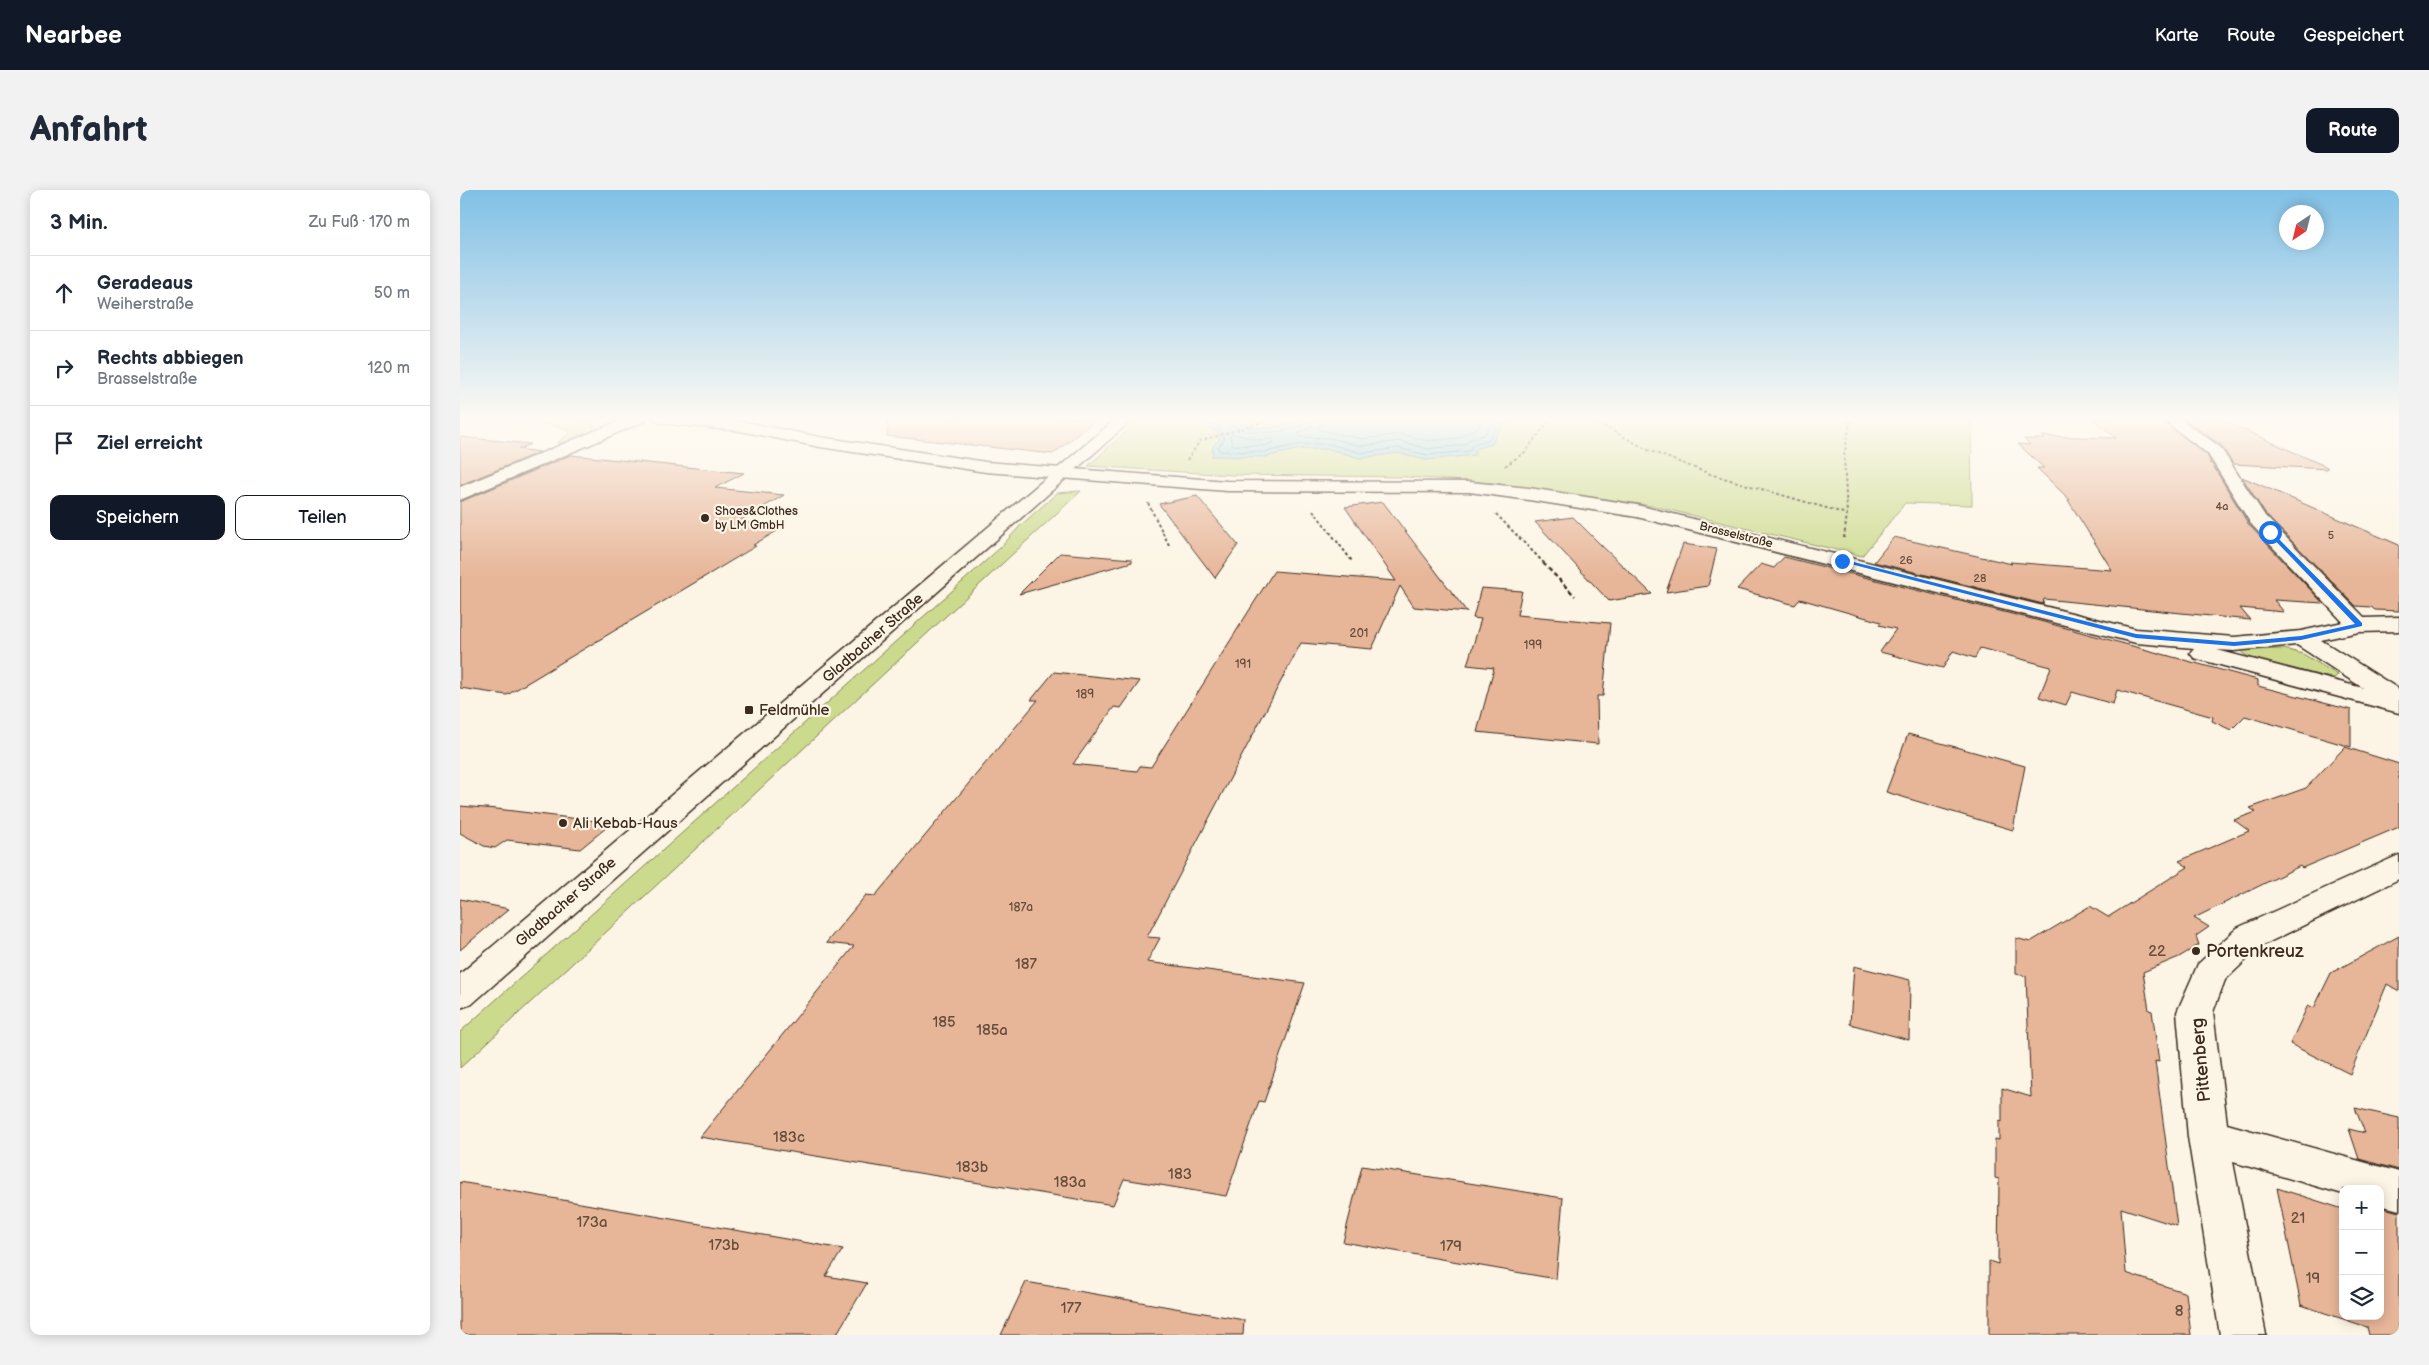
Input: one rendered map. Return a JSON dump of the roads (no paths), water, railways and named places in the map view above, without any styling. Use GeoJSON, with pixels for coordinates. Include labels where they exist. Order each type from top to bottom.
{"type":"FeatureCollection","features":[{"type":"Feature","properties":{"kind":"street"},"geometry":{"type":"LineString","coordinates":[[460,494],[513,471]]}},
{"type":"Feature","properties":{"kind":"street","name":"Brasselstraße"},"geometry":{"type":"LineString","coordinates":[[1035,471],[1227,486],[1469,487],[1637,511],[2136,636],[2234,644],[2301,638],[2359,625],[2399,624]]}},
{"type":"Feature","properties":{"kind":"street","name":"Gladbacher Straße"},"geometry":{"type":"LineString","coordinates":[[460,994],[1067,471]]}},
{"type":"Feature","properties":{"kind":"street"},"geometry":{"type":"LineString","coordinates":[[2227,471],[2258,520],[2359,625]]}},
{"type":"Feature","properties":{"kind":"street"},"geometry":{"type":"LineString","coordinates":[[2136,636],[2399,704]]}},
{"type":"Feature","properties":{"kind":"street"},"geometry":{"type":"LineString","coordinates":[[2301,638],[2399,700]]}},
{"type":"Feature","properties":{"kind":"street","name":"Pittenberg"},"geometry":{"type":"LineString","coordinates":[[2243,1335],[2208,1137],[2196,1012],[2210,973],[2249,937],[2399,866]]}},
{"type":"Feature","properties":{"kind":"street"},"geometry":{"type":"LineString","coordinates":[[2208,1137],[2399,1191]]}},
{"type":"Feature","properties":{"kind":"place","name":"Shoes&Clothes by LM GmbH"},"geometry":{"type":"Point","coordinates":[705,518]}},
{"type":"Feature","properties":{"kind":"place","name":"Feldmühle"},"geometry":{"type":"Point","coordinates":[749,710]}},
{"type":"Feature","properties":{"kind":"place","name":"Ali Kebab-Haus"},"geometry":{"type":"Point","coordinates":[563,823]}},
{"type":"Feature","properties":{"kind":"place","name":"Portenkreuz"},"geometry":{"type":"Point","coordinates":[2196,951]}}]}
